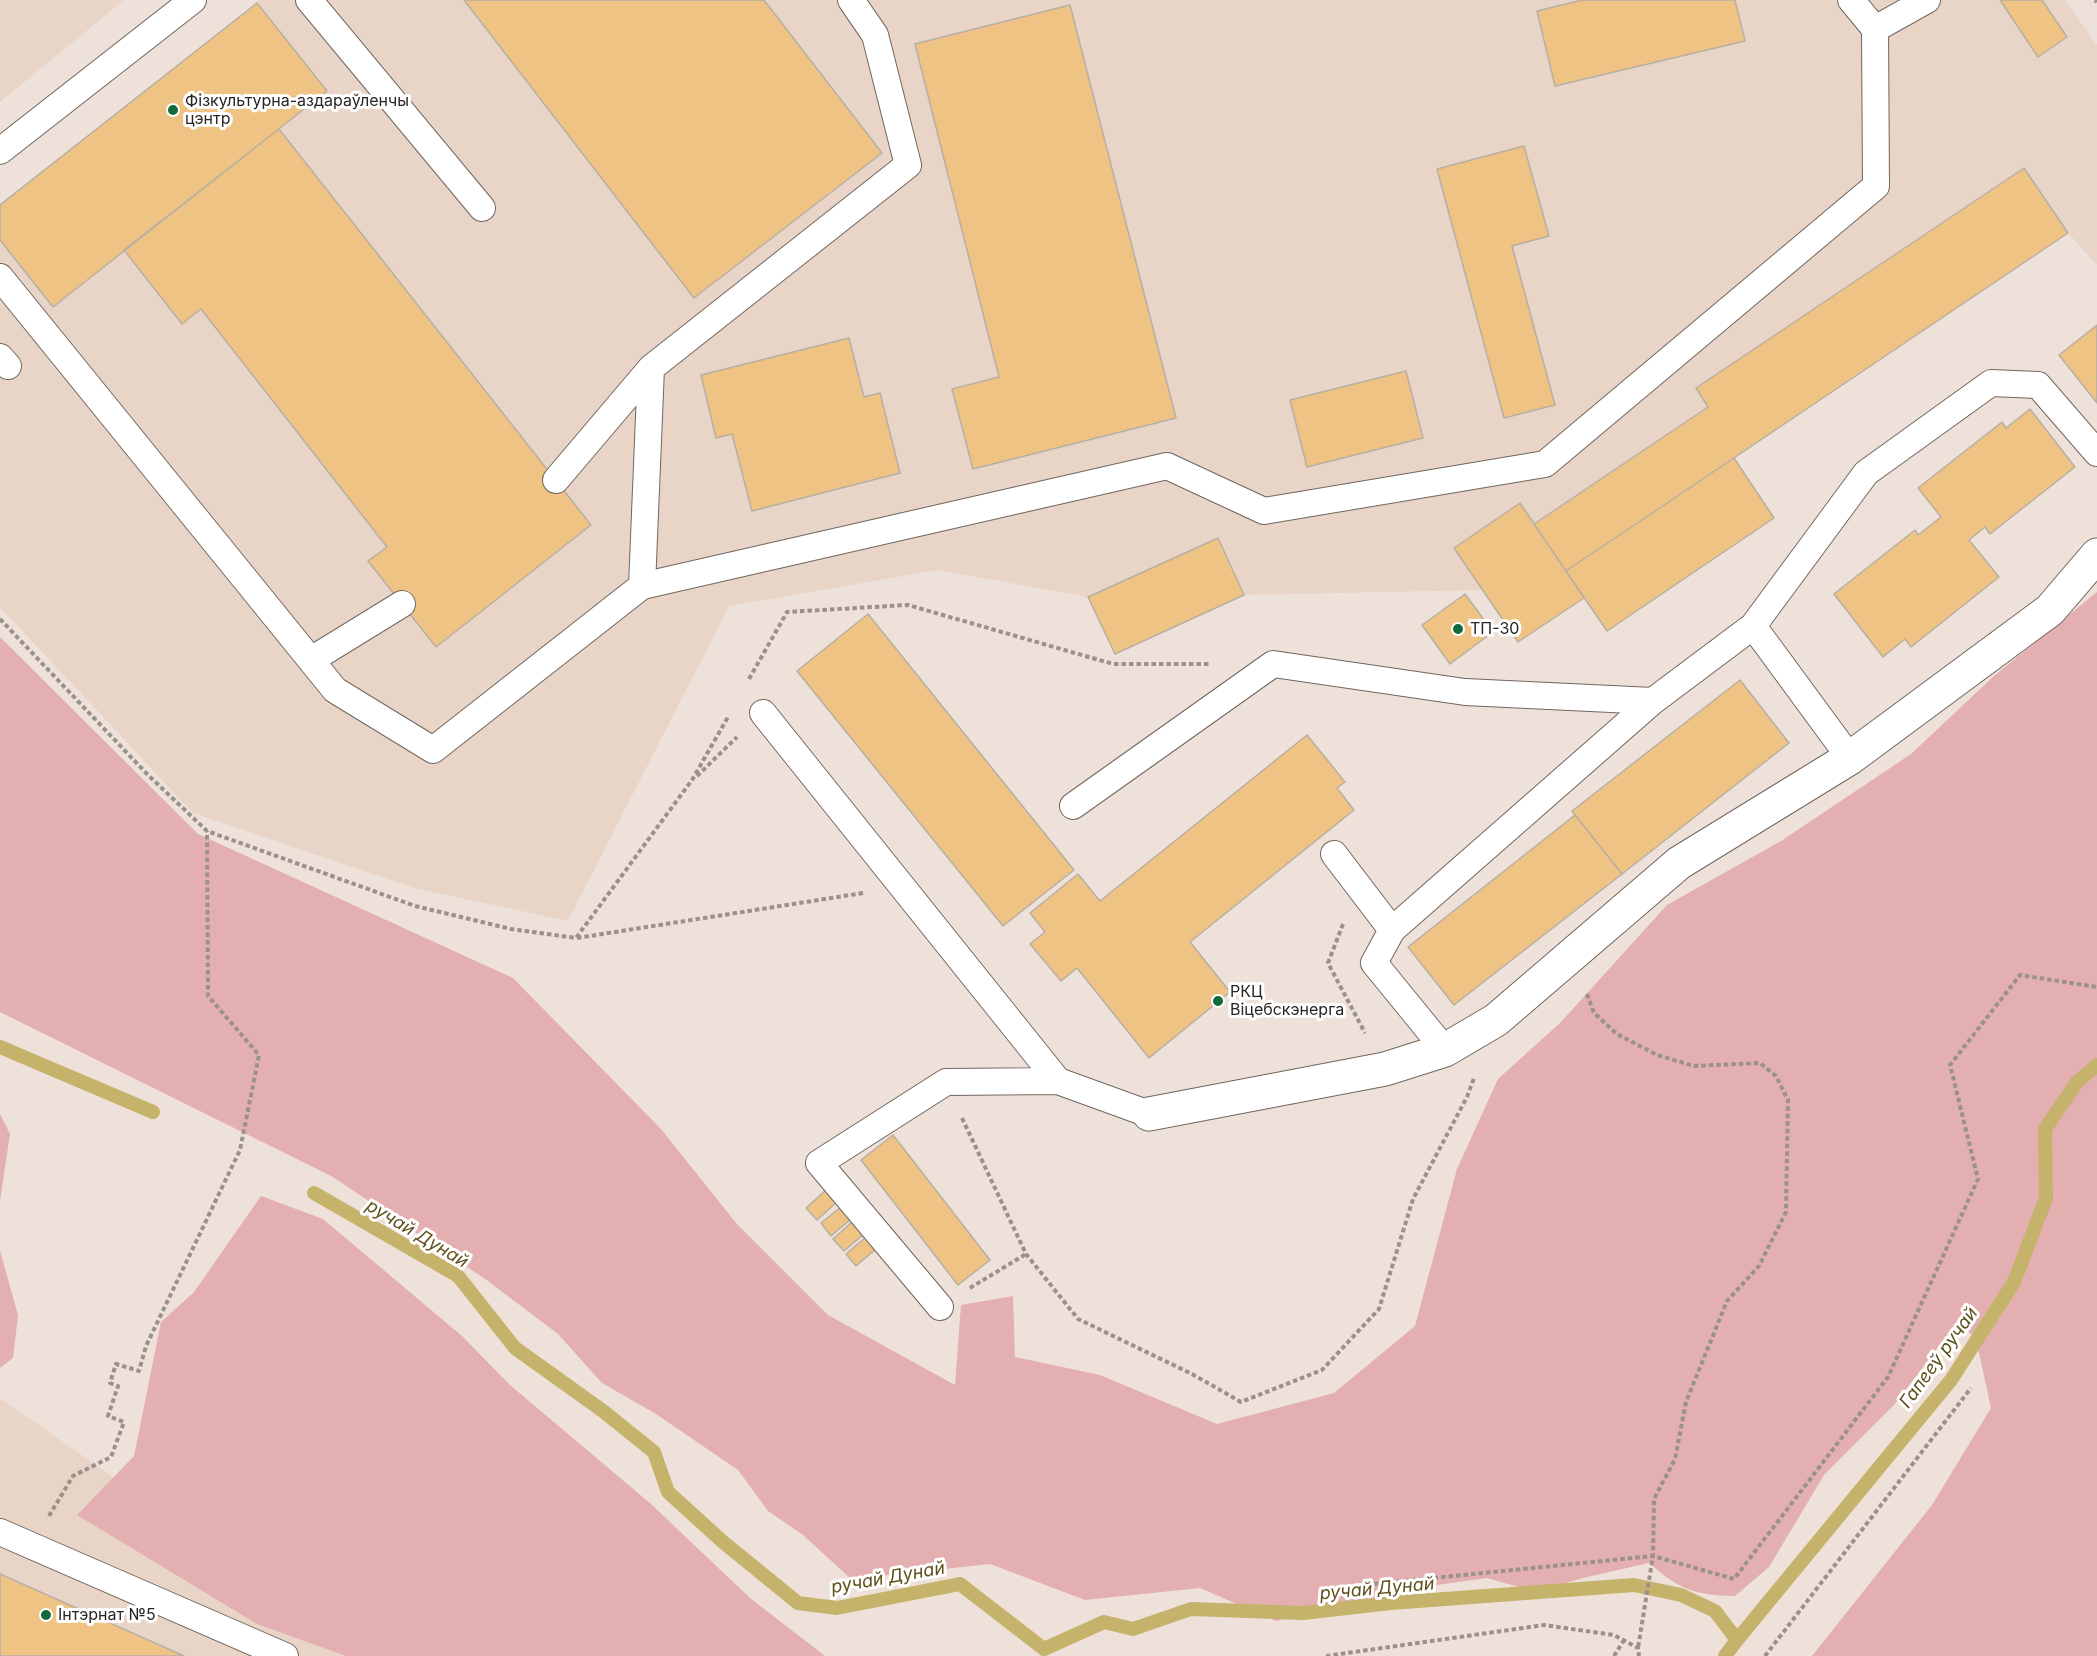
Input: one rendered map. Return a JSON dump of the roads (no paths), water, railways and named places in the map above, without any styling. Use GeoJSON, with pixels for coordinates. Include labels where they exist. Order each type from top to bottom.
{"type":"FeatureCollection","features":[{"type":"Feature","properties":{"kind":"street"},"geometry":{"type":"LineString","coordinates":[[1149,1114],[1385,1069],[1445,1050],[1496,1020],[1679,863],[1850,758],[2050,610],[2097,555]]}},
{"type":"Feature","properties":{"kind":"lane"},"geometry":{"type":"LineString","coordinates":[[0,151],[193,0]]}},
{"type":"Feature","properties":{"kind":"lane"},"geometry":{"type":"LineString","coordinates":[[309,0],[482,208]]}},
{"type":"Feature","properties":{"kind":"lane"},"geometry":{"type":"LineString","coordinates":[[556,480],[651,368],[908,165],[875,35],[851,0]]}},
{"type":"Feature","properties":{"kind":"lane"},"geometry":{"type":"LineString","coordinates":[[0,277],[335,690],[433,750],[642,586],[1167,466],[1264,511],[1545,464],[1876,186],[1875,29],[1851,0]]}},
{"type":"Feature","properties":{"kind":"lane"},"geometry":{"type":"LineString","coordinates":[[1875,29],[1927,0]]}},
{"type":"Feature","properties":{"kind":"lane"},"geometry":{"type":"LineString","coordinates":[[642,586],[651,368]]}},
{"type":"Feature","properties":{"kind":"lane"},"geometry":{"type":"LineString","coordinates":[[1445,1050],[1374,963],[1392,930],[1653,701],[1753,626],[1866,473],[1990,383],[2038,385],[2097,453]]}},
{"type":"Feature","properties":{"kind":"lane"},"geometry":{"type":"LineString","coordinates":[[311,660],[402,604]]}},
{"type":"Feature","properties":{"kind":"lane"},"geometry":{"type":"LineString","coordinates":[[1753,626],[1850,758]]}},
{"type":"Feature","properties":{"kind":"lane"},"geometry":{"type":"LineString","coordinates":[[1073,806],[1273,664],[1465,692],[1653,701]]}},
{"type":"Feature","properties":{"kind":"lane"},"geometry":{"type":"LineString","coordinates":[[763,713],[1058,1081]]}},
{"type":"Feature","properties":{"kind":"lane"},"geometry":{"type":"LineString","coordinates":[[1334,854],[1392,930]]}},
{"type":"Feature","properties":{"kind":"lane"},"geometry":{"type":"LineString","coordinates":[[940,1307],[819,1163],[946,1082],[1058,1081],[1149,1114]]}},
{"type":"Feature","properties":{"kind":"lane"},"geometry":{"type":"LineString","coordinates":[[0,1532],[285,1656]]}},
{"type":"Feature","properties":{"kind":"waterway","name":"ручай Дунай"},"geometry":{"type":"LineString","coordinates":[[0,1047],[153,1112]]}},
{"type":"Feature","properties":{"kind":"waterway","name":"Гапееў ручай"},"geometry":{"type":"LineString","coordinates":[[1737,1640],[1951,1380],[2014,1282],[2046,1198],[2045,1129],[2077,1082],[2097,1065]]}},
{"type":"Feature","properties":{"kind":"waterway","name":"ручай Дунай"},"geometry":{"type":"LineString","coordinates":[[314,1193],[458,1276],[515,1348],[603,1411],[654,1452],[668,1492],[723,1542],[798,1603],[837,1608],[960,1584],[1044,1649],[1104,1622],[1133,1629],[1191,1609],[1303,1613],[1391,1603],[1634,1585],[1681,1595],[1715,1611],[1737,1640],[1725,1656]]}},
{"type":"Feature","properties":{"kind":"place","name":"Фізкультурна-аздараўленчы цэнтр"},"geometry":{"type":"Point","coordinates":[173,110]}},
{"type":"Feature","properties":{"kind":"place","name":"ТП-30"},"geometry":{"type":"Point","coordinates":[1458,629]}},
{"type":"Feature","properties":{"kind":"place","name":"РКЦ Віцебскэнерга"},"geometry":{"type":"Point","coordinates":[1218,1001]}},
{"type":"Feature","properties":{"kind":"place","name":"Інтэрнат №5"},"geometry":{"type":"Point","coordinates":[46,1615]}}]}
